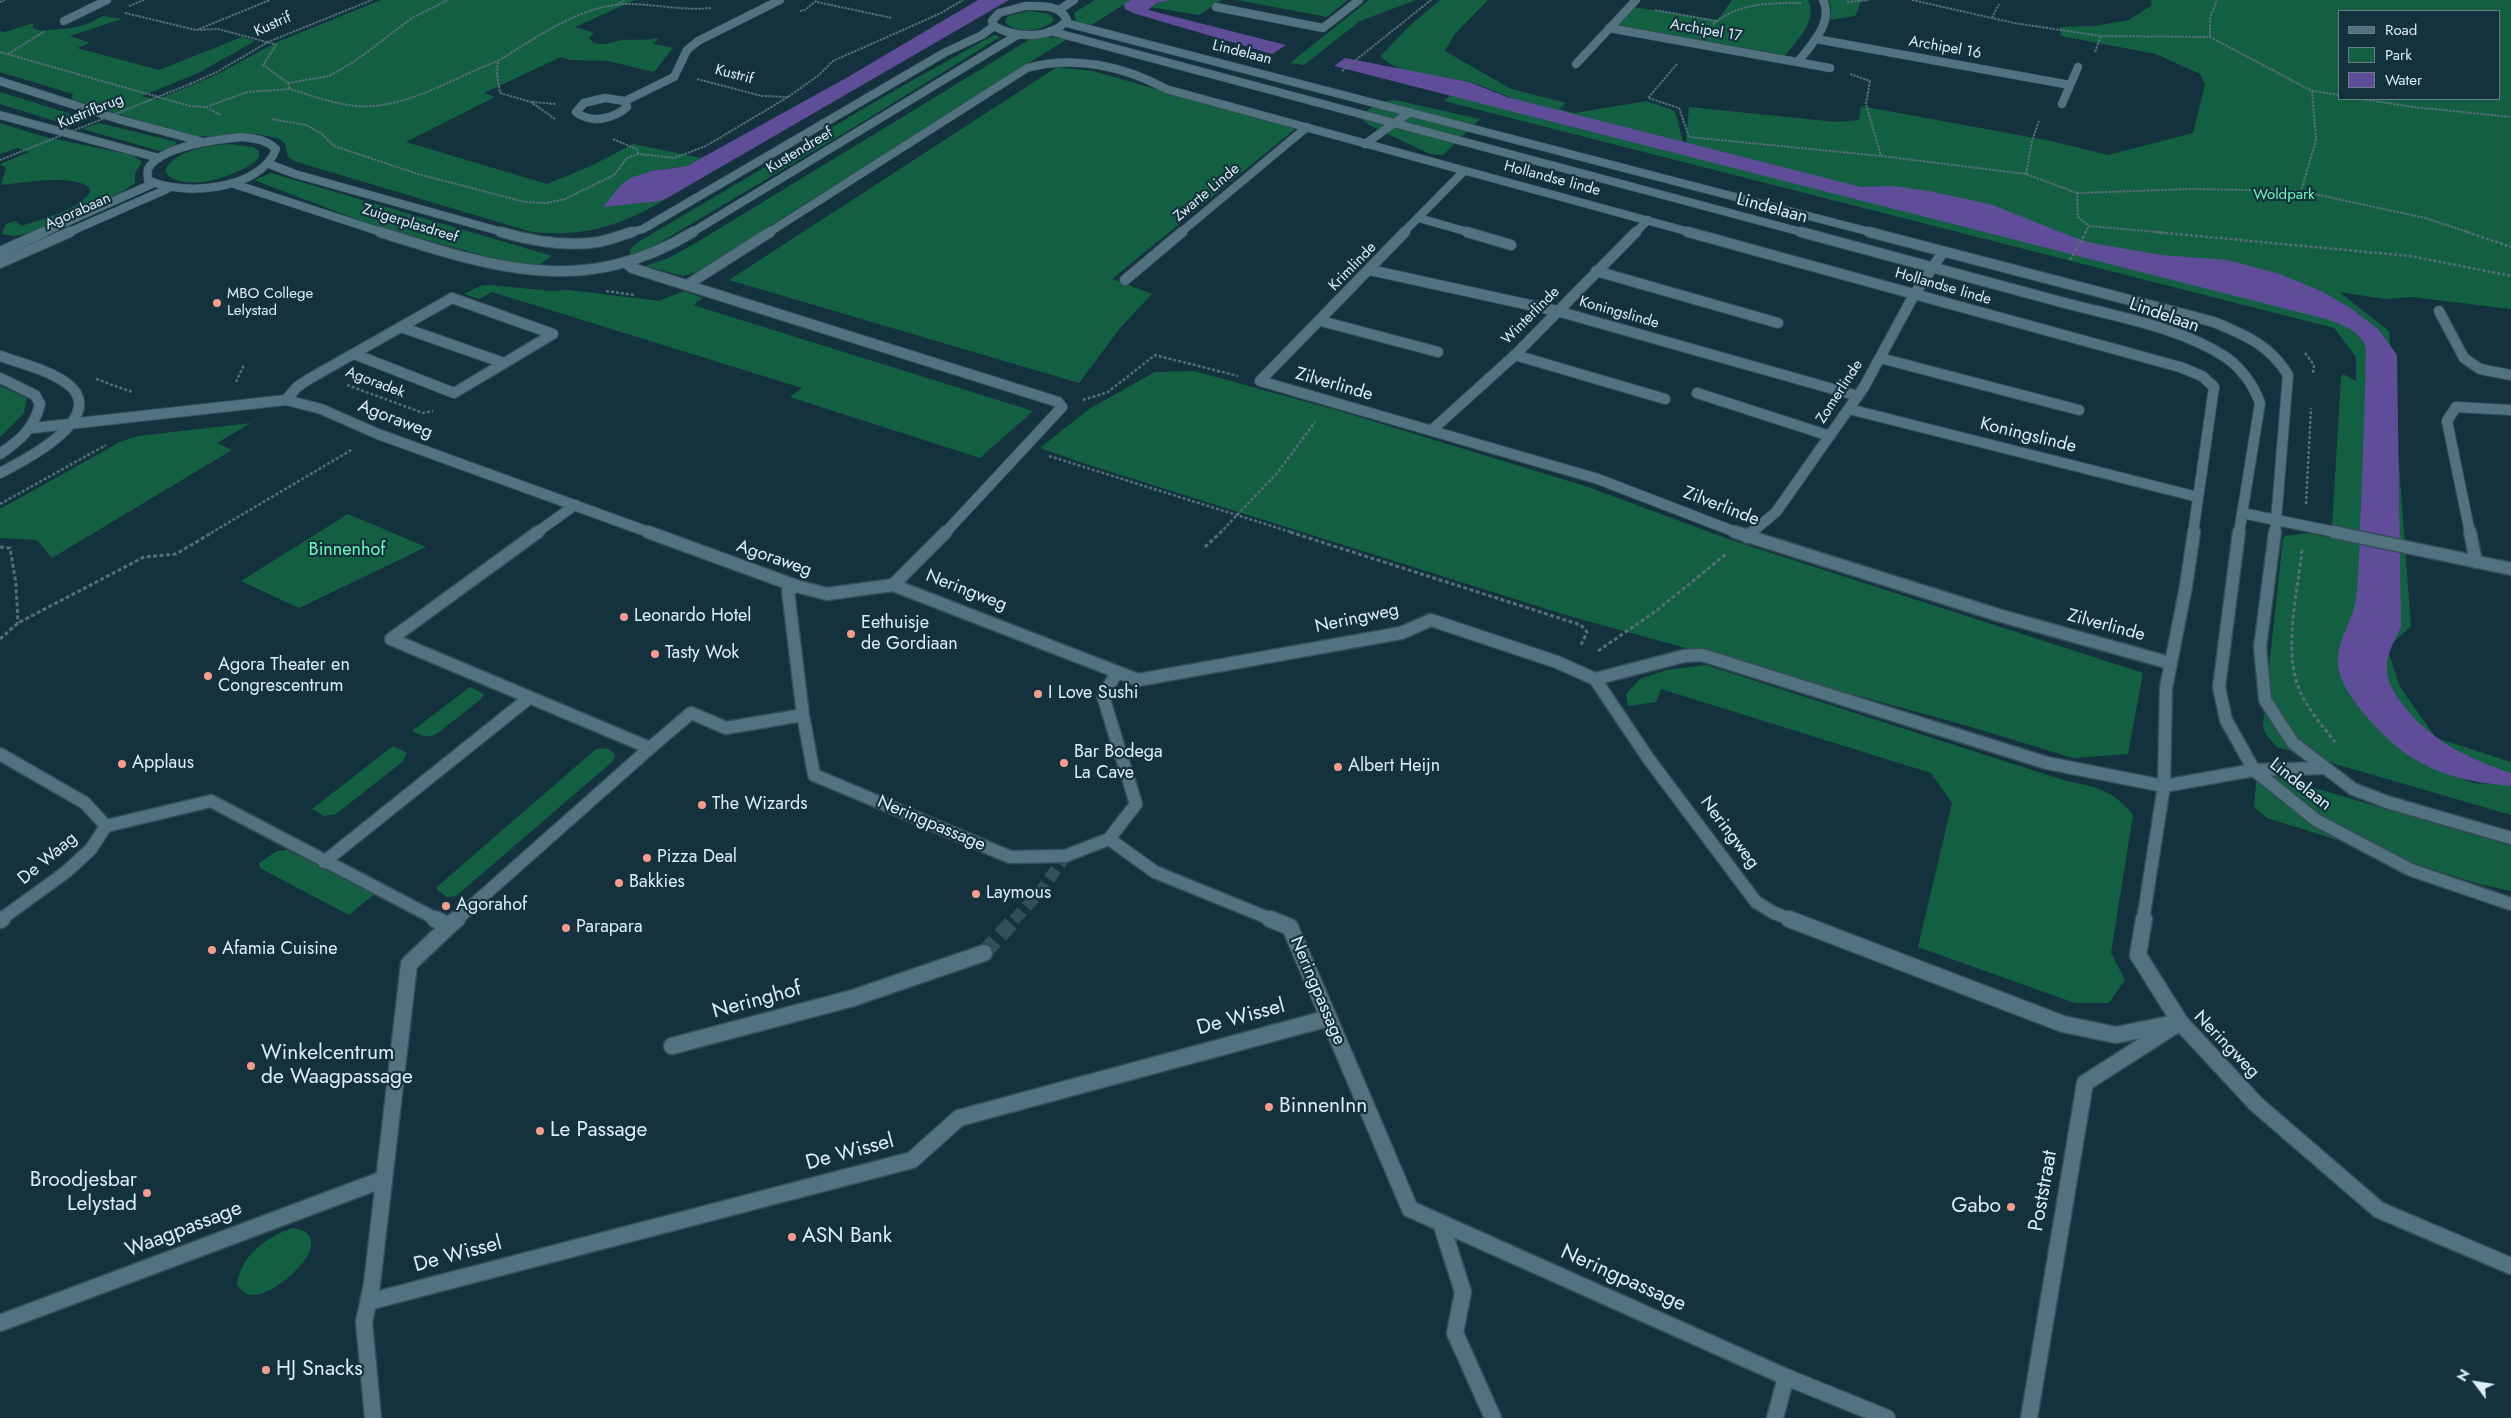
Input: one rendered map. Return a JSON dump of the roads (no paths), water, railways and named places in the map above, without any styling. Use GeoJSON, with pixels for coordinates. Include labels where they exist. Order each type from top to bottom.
{"type":"FeatureCollection","features":[{"type":"Feature","properties":{"kind":"street"},"geometry":{"type":"LineString","coordinates":[[64,21],[107,0]]}},
{"type":"Feature","properties":{"kind":"street"},"geometry":{"type":"LineString","coordinates":[[625,101],[627,107],[625,110],[606,117],[583,117],[576,112],[581,105],[593,100],[608,98],[625,101],[674,77],[691,46],[780,0]]}},
{"type":"Feature","properties":{"kind":"street"},"geometry":{"type":"LineString","coordinates":[[1040,6],[1046,0]]}},
{"type":"Feature","properties":{"kind":"street"},"geometry":{"type":"LineString","coordinates":[[1059,10],[1074,0]]}},
{"type":"Feature","properties":{"kind":"street"},"geometry":{"type":"LineString","coordinates":[[1216,7],[1323,28],[1359,0]]}},
{"type":"Feature","properties":{"kind":"street"},"geometry":{"type":"LineString","coordinates":[[1798,62],[1816,39],[1826,19],[1825,3],[1823,0]]}},
{"type":"Feature","properties":{"kind":"street"},"geometry":{"type":"LineString","coordinates":[[1576,64],[1634,3]]}},
{"type":"Feature","properties":{"kind":"street"},"geometry":{"type":"LineString","coordinates":[[994,26],[1006,32],[1019,34],[1050,31],[1066,23],[1067,16],[1059,10],[1040,6]]}},
{"type":"Feature","properties":{"kind":"street","name":"Kustendreef"},"geometry":{"type":"LineString","coordinates":[[566,243],[599,242],[643,229],[944,53],[982,35],[994,26],[992,21],[999,13],[1017,8],[1040,6]]}},
{"type":"Feature","properties":{"kind":"street","name":"Lindelaan"},"geometry":{"type":"LineString","coordinates":[[1066,23],[2214,322],[2256,339],[2279,358],[2288,375],[2277,519],[2260,647],[2265,700],[2293,743],[2323,768],[2353,789],[2387,802],[2511,838]]}},
{"type":"Feature","properties":{"kind":"street","name":"Archipel 17"},"geometry":{"type":"LineString","coordinates":[[1609,28],[1830,68]]}},
{"type":"Feature","properties":{"kind":"street","name":"Lindelaan"},"geometry":{"type":"LineString","coordinates":[[1050,31],[1393,125],[2136,322],[2178,336],[2216,352],[2240,369],[2257,390],[2260,403],[2242,513],[2219,686],[2226,720],[2254,770],[2316,820],[2411,870],[2508,904]]}},
{"type":"Feature","properties":{"kind":"street","name":"Kustendreef"},"geometry":{"type":"LineString","coordinates":[[585,270],[625,262],[667,248],[1019,34]]}},
{"type":"Feature","properties":{"kind":"street","name":"Archipel 16"},"geometry":{"type":"LineString","coordinates":[[1816,39],[2070,85]]}},
{"type":"Feature","properties":{"kind":"street","name":"Hollandse linde"},"geometry":{"type":"LineString","coordinates":[[687,285],[1027,68],[1041,62],[1086,64],[1148,78],[1166,89],[2180,367],[2202,376],[2214,387],[2186,586],[2166,688],[2164,786],[2138,955],[2180,1022]]}},
{"type":"Feature","properties":{"kind":"street"},"geometry":{"type":"LineString","coordinates":[[2062,104],[2078,66]]}},
{"type":"Feature","properties":{"kind":"street"},"geometry":{"type":"LineString","coordinates":[[0,82],[121,120],[203,142]]}},
{"type":"Feature","properties":{"kind":"street"},"geometry":{"type":"LineString","coordinates":[[1365,144],[1410,112]]}},
{"type":"Feature","properties":{"kind":"street"},"geometry":{"type":"LineString","coordinates":[[0,115],[159,158]]}},
{"type":"Feature","properties":{"kind":"street","name":"Zwarte Linde"},"geometry":{"type":"LineString","coordinates":[[1125,280],[1307,127]]}},
{"type":"Feature","properties":{"kind":"street"},"geometry":{"type":"LineString","coordinates":[[242,137],[264,141],[276,149],[276,156],[270,164],[254,174],[231,183],[209,188],[167,189],[152,184],[148,180],[146,172],[159,158],[178,149],[203,142],[242,137]]}},
{"type":"Feature","properties":{"kind":"street","name":"Zuigerplasdreef"},"geometry":{"type":"LineString","coordinates":[[270,164],[295,174],[529,240],[566,243]]}},
{"type":"Feature","properties":{"kind":"street","name":"Krimlinde"},"geometry":{"type":"LineString","coordinates":[[1260,381],[1321,321],[1464,171]]}},
{"type":"Feature","properties":{"kind":"street","name":"Zuigerplasdreef"},"geometry":{"type":"LineString","coordinates":[[231,183],[368,229],[497,266],[541,272],[585,270]]}},
{"type":"Feature","properties":{"kind":"street","name":"Agorabaan"},"geometry":{"type":"LineString","coordinates":[[0,252],[152,184]]}},
{"type":"Feature","properties":{"kind":"street","name":"Agorabaan"},"geometry":{"type":"LineString","coordinates":[[0,263],[167,189]]}},
{"type":"Feature","properties":{"kind":"street"},"geometry":{"type":"LineString","coordinates":[[1419,218],[1511,245]]}},
{"type":"Feature","properties":{"kind":"street","name":"Winterlinde"},"geometry":{"type":"LineString","coordinates":[[1432,430],[1515,355],[1648,220]]}},
{"type":"Feature","properties":{"kind":"street","name":"Zomerlinde"},"geometry":{"type":"LineString","coordinates":[[1747,537],[1776,512],[1858,396],[1914,295],[1943,252]]}},
{"type":"Feature","properties":{"kind":"street"},"geometry":{"type":"LineString","coordinates":[[625,262],[632,268],[1058,402],[1062,406],[1022,447],[948,530],[893,585]]}},
{"type":"Feature","properties":{"kind":"street","name":"Koningslinde"},"geometry":{"type":"LineString","coordinates":[[1370,270],[1557,311],[1858,396]]}},
{"type":"Feature","properties":{"kind":"street"},"geometry":{"type":"LineString","coordinates":[[1596,271],[1778,323]]}},
{"type":"Feature","properties":{"kind":"street"},"geometry":{"type":"LineString","coordinates":[[286,400],[297,387],[319,374],[401,327],[452,298],[553,334],[454,393],[354,354]]}},
{"type":"Feature","properties":{"kind":"street"},"geometry":{"type":"LineString","coordinates":[[2439,311],[2464,358],[2480,369],[2511,375]]}},
{"type":"Feature","properties":{"kind":"street"},"geometry":{"type":"LineString","coordinates":[[1321,321],[1438,352]]}},
{"type":"Feature","properties":{"kind":"street"},"geometry":{"type":"LineString","coordinates":[[401,327],[504,363]]}},
{"type":"Feature","properties":{"kind":"street"},"geometry":{"type":"LineString","coordinates":[[1515,355],[1665,399]]}},
{"type":"Feature","properties":{"kind":"street"},"geometry":{"type":"LineString","coordinates":[[0,356],[63,382],[77,394],[78,407],[72,424],[48,445],[0,473]]}},
{"type":"Feature","properties":{"kind":"street"},"geometry":{"type":"LineString","coordinates":[[1880,358],[2079,410]]}},
{"type":"Feature","properties":{"kind":"street"},"geometry":{"type":"LineString","coordinates":[[0,378],[19,386],[39,399],[38,415],[33,428],[0,454]]}},
{"type":"Feature","properties":{"kind":"street","name":"Zilverlinde"},"geometry":{"type":"LineString","coordinates":[[1260,381],[1598,479],[1747,537],[1998,615],[2170,663]]}},
{"type":"Feature","properties":{"kind":"street"},"geometry":{"type":"LineString","coordinates":[[1697,393],[1830,436]]}},
{"type":"Feature","properties":{"kind":"street","name":"Agoraweg"},"geometry":{"type":"LineString","coordinates":[[33,428],[286,400],[320,409],[378,434],[796,586],[828,594],[893,585]]}},
{"type":"Feature","properties":{"kind":"street"},"geometry":{"type":"LineString","coordinates":[[2476,562],[2447,421],[2456,407],[2511,410]]}},
{"type":"Feature","properties":{"kind":"street","name":"Koningslinde"},"geometry":{"type":"LineString","coordinates":[[1849,409],[2198,497]]}},
{"type":"Feature","properties":{"kind":"street"},"geometry":{"type":"LineString","coordinates":[[575,505],[391,639],[650,748]]}},
{"type":"Feature","properties":{"kind":"street"},"geometry":{"type":"LineString","coordinates":[[2242,513],[2511,569]]}},
{"type":"Feature","properties":{"kind":"street","name":"Neringweg"},"geometry":{"type":"LineString","coordinates":[[893,585],[1138,680],[1401,632],[1431,620],[1568,667],[1595,679],[1648,758],[1756,902],[1774,913],[2063,1024],[2116,1035],[2180,1022],[2256,1104],[2379,1210],[2511,1266]]}},
{"type":"Feature","properties":{"kind":"street","name":"Neringpassage"},"geometry":{"type":"LineString","coordinates":[[796,586],[788,591],[803,715],[814,775],[1010,857],[1065,856],[1109,839],[1155,872],[1290,927],[1410,1209],[1786,1377],[1887,1418]]}},
{"type":"Feature","properties":{"kind":"street"},"geometry":{"type":"LineString","coordinates":[[1595,679],[1684,656],[1702,656],[2047,764],[2164,786],[2254,770],[2323,768]]}},
{"type":"Feature","properties":{"kind":"street"},"geometry":{"type":"LineString","coordinates":[[1109,839],[1136,804],[1103,696],[1117,672]]}},
{"type":"Feature","properties":{"kind":"street"},"geometry":{"type":"LineString","coordinates":[[324,862],[529,698]]}},
{"type":"Feature","properties":{"kind":"street"},"geometry":{"type":"LineString","coordinates":[[373,1418],[364,1322],[384,1179],[410,964],[449,926],[691,713],[726,728],[803,715]]}},
{"type":"Feature","properties":{"kind":"street"},"geometry":{"type":"LineString","coordinates":[[0,754],[85,803],[106,826],[211,801],[449,926]]}},
{"type":"Feature","properties":{"kind":"street","name":"De Waag"},"geometry":{"type":"LineString","coordinates":[[0,920],[66,872],[92,849],[106,826]]}},
{"type":"Feature","properties":{"kind":"street","name":"Neringhof"},"geometry":{"type":"LineString","coordinates":[[672,1046],[852,998],[984,953]]}},
{"type":"Feature","properties":{"kind":"street","name":"De Wissel"},"geometry":{"type":"LineString","coordinates":[[368,1302],[912,1160],[959,1118],[1329,1018]]}},
{"type":"Feature","properties":{"kind":"street","name":"Poststraat"},"geometry":{"type":"LineString","coordinates":[[2029,1418],[2085,1083],[2180,1022]]}},
{"type":"Feature","properties":{"kind":"street","name":"Waagpassage"},"geometry":{"type":"LineString","coordinates":[[0,1323],[384,1179]]}},
{"type":"Feature","properties":{"kind":"street"},"geometry":{"type":"LineString","coordinates":[[1441,1223],[1463,1292],[1455,1332],[1493,1418]]}},
{"type":"Feature","properties":{"kind":"street"},"geometry":{"type":"LineString","coordinates":[[1775,1418],[1786,1377]]}},
{"type":"Feature","properties":{"kind":"water"},"geometry":{"type":"Polygon","coordinates":[[[978,0],[1009,0],[669,197],[660,201],[603,207],[623,183],[633,177],[652,171],[687,166],[848,77],[978,0]]]}},
{"type":"Feature","properties":{"kind":"water"},"geometry":{"type":"Polygon","coordinates":[[[1131,0],[1171,0],[1156,3],[1148,10],[1286,45],[1272,54],[1133,13],[1125,9],[1124,4],[1131,0]]]}},
{"type":"Feature","properties":{"kind":"water"},"geometry":{"type":"Polygon","coordinates":[[[1345,58],[1469,82],[1507,97],[1861,187],[1893,186],[1929,191],[1993,205],[2092,243],[2162,255],[2227,260],[2280,274],[2323,292],[2352,309],[2379,330],[2397,355],[2401,627],[2388,659],[2387,674],[2389,682],[2398,698],[2421,724],[2448,745],[2478,761],[2511,773],[2511,786],[2488,784],[2448,775],[2430,768],[2413,758],[2381,733],[2358,706],[2343,683],[2338,661],[2341,643],[2356,598],[2364,426],[2366,348],[2362,339],[2355,332],[2334,322],[2310,315],[1334,66],[1345,58]]]}},
{"type":"Feature","properties":{"kind":"tunnel"},"geometry":{"type":"LineString","coordinates":[[1014,920],[1041,891],[1065,856]]}},
{"type":"Feature","properties":{"kind":"tunnel"},"geometry":{"type":"LineString","coordinates":[[984,953],[1015,919]]}},
{"type":"Feature","properties":{"kind":"place","name":"MBO College Lelystad"},"geometry":{"type":"Point","coordinates":[217,303]}},
{"type":"Feature","properties":{"kind":"place","name":"Leonardo Hotel"},"geometry":{"type":"Point","coordinates":[624,617]}},
{"type":"Feature","properties":{"kind":"place","name":"Eethuisje de Gordiaan"},"geometry":{"type":"Point","coordinates":[851,634]}},
{"type":"Feature","properties":{"kind":"place","name":"Tasty Wok"},"geometry":{"type":"Point","coordinates":[655,654]}},
{"type":"Feature","properties":{"kind":"place","name":"Agora Theater en Congrescentrum"},"geometry":{"type":"Point","coordinates":[208,676]}},
{"type":"Feature","properties":{"kind":"place","name":"I Love Sushi"},"geometry":{"type":"Point","coordinates":[1038,694]}},
{"type":"Feature","properties":{"kind":"place","name":"Bar Bodega La Cave"},"geometry":{"type":"Point","coordinates":[1064,763]}},
{"type":"Feature","properties":{"kind":"place","name":"Applaus"},"geometry":{"type":"Point","coordinates":[122,764]}},
{"type":"Feature","properties":{"kind":"place","name":"Albert Heijn"},"geometry":{"type":"Point","coordinates":[1338,767]}},
{"type":"Feature","properties":{"kind":"place","name":"The Wizards"},"geometry":{"type":"Point","coordinates":[702,805]}},
{"type":"Feature","properties":{"kind":"place","name":"Pizza Deal"},"geometry":{"type":"Point","coordinates":[647,858]}},
{"type":"Feature","properties":{"kind":"place","name":"Bakkies"},"geometry":{"type":"Point","coordinates":[619,883]}},
{"type":"Feature","properties":{"kind":"place","name":"Laymous"},"geometry":{"type":"Point","coordinates":[976,894]}},
{"type":"Feature","properties":{"kind":"place","name":"Agorahof"},"geometry":{"type":"Point","coordinates":[446,906]}},
{"type":"Feature","properties":{"kind":"place","name":"Parapara"},"geometry":{"type":"Point","coordinates":[566,928]}},
{"type":"Feature","properties":{"kind":"place","name":"Afamia Cuisine"},"geometry":{"type":"Point","coordinates":[212,950]}},
{"type":"Feature","properties":{"kind":"place","name":"Winkelcentrum de Waagpassage"},"geometry":{"type":"Point","coordinates":[251,1066]}},
{"type":"Feature","properties":{"kind":"place","name":"BinnenInn"},"geometry":{"type":"Point","coordinates":[1269,1107]}},
{"type":"Feature","properties":{"kind":"place","name":"Le Passage"},"geometry":{"type":"Point","coordinates":[540,1131]}},
{"type":"Feature","properties":{"kind":"place","name":"Broodjesbar Lelystad"},"geometry":{"type":"Point","coordinates":[147,1193]}},
{"type":"Feature","properties":{"kind":"place","name":"Gabo"},"geometry":{"type":"Point","coordinates":[2011,1207]}},
{"type":"Feature","properties":{"kind":"place","name":"ASN Bank"},"geometry":{"type":"Point","coordinates":[792,1237]}},
{"type":"Feature","properties":{"kind":"place","name":"HJ Snacks"},"geometry":{"type":"Point","coordinates":[266,1370]}},
{"type":"Feature","properties":{"kind":"park label","name":"Woldpark"},"geometry":{"type":"Point","coordinates":[2284,195]}},
{"type":"Feature","properties":{"kind":"park label","name":"Binnenhof"},"geometry":{"type":"Point","coordinates":[347,551]}}]}
